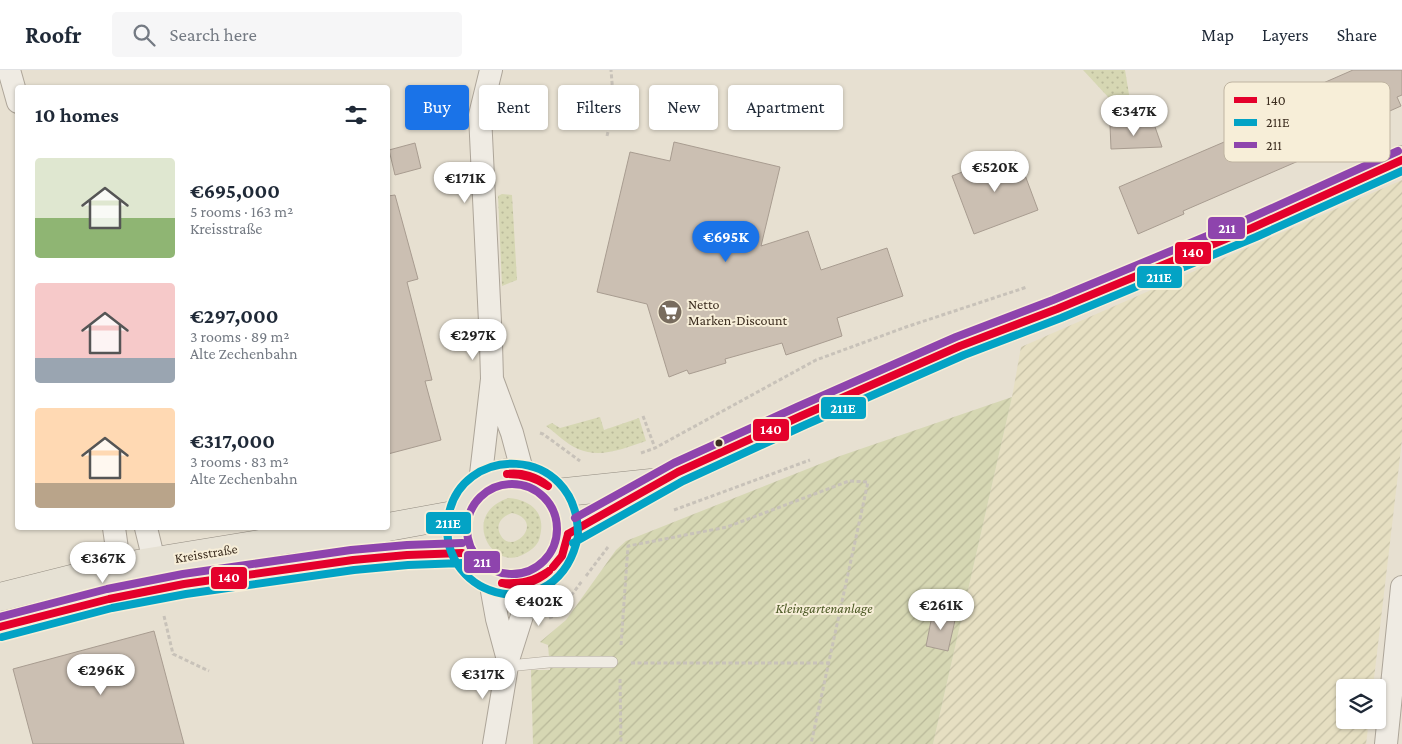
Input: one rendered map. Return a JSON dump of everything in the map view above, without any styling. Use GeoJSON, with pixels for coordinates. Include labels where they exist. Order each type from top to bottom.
{"type":"FeatureCollection","features":[{"type":"Feature","properties":{"kind":"main road"},"geometry":{"type":"LineString","coordinates":[[568,534],[660,482],[801,416],[960,346],[1057,309],[1243,231],[1402,160]]}},
{"type":"Feature","properties":{"kind":"main road"},"geometry":{"type":"LineString","coordinates":[[508,473],[523,474],[535,478],[556,493],[568,520],[568,534],[565,549],[557,563],[546,574],[533,581],[519,585],[504,584],[490,580],[474,569],[462,553],[457,534],[458,514],[463,502],[480,483],[493,476],[508,473]]}},
{"type":"Feature","properties":{"kind":"main road"},"geometry":{"type":"LineString","coordinates":[[556,493],[660,482]]}},
{"type":"Feature","properties":{"kind":"main road","name":"Kreisstraße"},"geometry":{"type":"LineString","coordinates":[[390,526],[458,514]]}},
{"type":"Feature","properties":{"kind":"main road","name":"Kreisstraße"},"geometry":{"type":"LineString","coordinates":[[0,597],[120,567],[355,530]]}},
{"type":"Feature","properties":{"kind":"main road","name":"Kreisstraße"},"geometry":{"type":"LineString","coordinates":[[0,628],[124,595],[161,588],[295,567],[416,554],[462,553]]}},
{"type":"Feature","properties":{"kind":"street"},"geometry":{"type":"LineString","coordinates":[[9,70],[15,91]]}},
{"type":"Feature","properties":{"kind":"street"},"geometry":{"type":"LineString","coordinates":[[480,483],[492,379],[480,116],[491,70]]}},
{"type":"Feature","properties":{"kind":"street"},"geometry":{"type":"LineString","coordinates":[[492,379],[512,433],[523,474]]}},
{"type":"Feature","properties":{"kind":"street"},"geometry":{"type":"LineString","coordinates":[[114,530],[124,595]]}},
{"type":"Feature","properties":{"kind":"street"},"geometry":{"type":"LineString","coordinates":[[146,530],[161,588]]}},
{"type":"Feature","properties":{"kind":"street"},"geometry":{"type":"LineString","coordinates":[[490,580],[507,663]]}},
{"type":"Feature","properties":{"kind":"street"},"geometry":{"type":"LineString","coordinates":[[494,744],[507,663],[533,581]]}},
{"type":"Feature","properties":{"kind":"street"},"geometry":{"type":"LineString","coordinates":[[1386,744],[1402,587]]}},
{"type":"Feature","properties":{"kind":"lane"},"geometry":{"type":"LineString","coordinates":[[355,530],[360,560]]}},
{"type":"Feature","properties":{"kind":"lane"},"geometry":{"type":"LineString","coordinates":[[507,663],[612,662]]}},
{"type":"Feature","properties":{"kind":"path"},"geometry":{"type":"LineString","coordinates":[[607,136],[614,107],[611,70]]}},
{"type":"Feature","properties":{"kind":"path"},"geometry":{"type":"LineString","coordinates":[[633,456],[655,448],[816,360],[971,306]]}},
{"type":"Feature","properties":{"kind":"path"},"geometry":{"type":"LineString","coordinates":[[643,416],[655,448]]}},
{"type":"Feature","properties":{"kind":"path"},"geometry":{"type":"LineString","coordinates":[[536,432],[544,434],[584,463]]}},
{"type":"Feature","properties":{"kind":"path"},"geometry":{"type":"LineString","coordinates":[[666,513],[810,460]]}},
{"type":"Feature","properties":{"kind":"path"},"geometry":{"type":"LineString","coordinates":[[621,654],[628,546],[727,527],[849,480],[868,482],[812,744]]}},
{"type":"Feature","properties":{"kind":"path"},"geometry":{"type":"LineString","coordinates":[[164,615],[173,654],[209,671]]}},
{"type":"Feature","properties":{"kind":"path"},"geometry":{"type":"LineString","coordinates":[[630,663],[830,663]]}},
{"type":"Feature","properties":{"kind":"path"},"geometry":{"type":"LineString","coordinates":[[620,672],[621,744]]}},
{"type":"Feature","properties":{"kind":"shaded area"},"geometry":{"type":"Polygon","coordinates":[[[1402,180],[1402,440],[1374,679],[1336,679],[1336,729],[1368,729],[1366,744],[933,744],[1012,397],[1021,347],[1402,180]]]}},
{"type":"Feature","properties":{"kind":"green space"},"geometry":{"type":"Polygon","coordinates":[[[1083,70],[1125,70],[1134,125],[1083,70]]]}},
{"type":"Feature","properties":{"kind":"green space"},"geometry":{"type":"Polygon","coordinates":[[[502,194],[512,195],[517,280],[502,286],[498,196],[502,194]]]}},
{"type":"Feature","properties":{"kind":"green space","name":"Kleingartenanlage"},"geometry":{"type":"Polygon","coordinates":[[[1012,397],[933,744],[533,744],[531,670],[550,670],[548,645],[540,642],[566,620],[616,550],[626,541],[840,456],[1012,397]]]}},
{"type":"Feature","properties":{"kind":"green space"},"geometry":{"type":"Polygon","coordinates":[[[600,417],[604,430],[639,418],[646,441],[604,453],[587,452],[569,444],[546,426],[552,423],[560,428],[600,417]]]}},
{"type":"Feature","properties":{"kind":"green space"},"geometry":{"type":"Polygon","coordinates":[[[509,498],[517,499],[535,509],[539,514],[541,528],[539,539],[533,548],[513,558],[502,556],[492,549],[486,539],[483,528],[486,516],[494,506],[509,498]],[[512,513],[499,523],[500,534],[505,540],[511,542],[523,536],[526,523],[522,517],[512,513]]]}},
{"type":"Feature","properties":{"kind":"building"},"geometry":{"type":"Polygon","coordinates":[[[1353,70],[1402,70],[1402,95],[1397,97],[1401,106],[1390,111],[1390,82],[1326,82],[1353,70]]]}},
{"type":"Feature","properties":{"kind":"building"},"geometry":{"type":"Polygon","coordinates":[[[1154,124],[1162,147],[1111,149],[1110,125],[1154,124]]]}},
{"type":"Feature","properties":{"kind":"building"},"geometry":{"type":"Polygon","coordinates":[[[674,142],[780,167],[761,246],[808,231],[821,270],[887,248],[903,296],[837,318],[842,336],[786,355],[782,343],[725,359],[726,363],[689,374],[687,370],[669,377],[647,304],[597,292],[630,152],[670,161],[674,142]]]}},
{"type":"Feature","properties":{"kind":"building"},"geometry":{"type":"Polygon","coordinates":[[[1224,142],[1224,162],[1296,162],[1183,211],[1184,214],[1138,234],[1119,187],[1224,142]]]}},
{"type":"Feature","properties":{"kind":"building"},"geometry":{"type":"Polygon","coordinates":[[[415,143],[421,168],[395,175],[390,150],[415,143]]]}},
{"type":"Feature","properties":{"kind":"building"},"geometry":{"type":"Polygon","coordinates":[[[1016,151],[1038,210],[974,234],[952,176],[1016,151]]]}},
{"type":"Feature","properties":{"kind":"building"},"geometry":{"type":"Polygon","coordinates":[[[395,195],[418,279],[407,282],[432,380],[425,381],[441,440],[390,453],[390,196],[395,195]]]}},
{"type":"Feature","properties":{"kind":"building"},"geometry":{"type":"Polygon","coordinates":[[[933,611],[956,616],[948,651],[926,646],[933,611]]]}},
{"type":"Feature","properties":{"kind":"building"},"geometry":{"type":"Polygon","coordinates":[[[154,631],[184,744],[33,744],[13,669],[154,631]]]}},
{"type":"Feature","properties":{"kind":"transit line","name":"211"},"geometry":{"type":"LineString","coordinates":[[1390,155],[1398,151]]}},
{"type":"Feature","properties":{"kind":"transit line","name":"140"},"geometry":{"type":"LineString","coordinates":[[568,534],[678,472],[801,416],[960,346],[1057,309],[1252,228],[1402,160]]}},
{"type":"Feature","properties":{"kind":"transit line","name":"211"},"geometry":{"type":"LineString","coordinates":[[575,518],[674,463],[797,407],[956,337],[1053,300],[1248,219],[1374,162]]}},
{"type":"Feature","properties":{"kind":"transit line","name":"211E"},"geometry":{"type":"LineString","coordinates":[[573,543],[683,481],[805,425],[964,355],[1061,318],[1256,237],[1402,171]]}},
{"type":"Feature","properties":{"kind":"transit line","name":"211E"},"geometry":{"type":"LineString","coordinates":[[578,534],[573,504],[559,483],[539,469],[516,464],[493,466],[472,476],[456,494],[448,519],[450,547],[461,569],[479,585],[502,594],[526,594],[548,585],[567,566],[578,536]]}},
{"type":"Feature","properties":{"kind":"transit line","name":"140"},"geometry":{"type":"LineString","coordinates":[[507,474],[529,477],[548,486]]}},
{"type":"Feature","properties":{"kind":"transit line","name":"140"},"geometry":{"type":"LineString","coordinates":[[507,474],[529,476],[548,486]]}},
{"type":"Feature","properties":{"kind":"transit line","name":"211"},"geometry":{"type":"LineString","coordinates":[[512,484],[529,487],[544,497],[554,512],[557,529],[554,546],[544,561],[529,571],[512,574],[495,571],[480,561],[470,546],[467,529],[470,512],[480,497],[495,487],[512,484]]}},
{"type":"Feature","properties":{"kind":"transit line","name":"140"},"geometry":{"type":"LineString","coordinates":[[553,567],[562,556],[568,534]]}},
{"type":"Feature","properties":{"kind":"transit line","name":"211"},"geometry":{"type":"LineString","coordinates":[[0,617],[107,589],[183,574],[351,550],[462,543]]}},
{"type":"Feature","properties":{"kind":"transit line","name":"140"},"geometry":{"type":"LineString","coordinates":[[0,627],[109,599],[184,584],[353,560],[407,555],[462,553]]}},
{"type":"Feature","properties":{"kind":"transit line","name":"211E"},"geometry":{"type":"LineString","coordinates":[[2,637],[112,608],[186,594],[354,570],[462,563]]}},
{"type":"Feature","properties":{"kind":"transit line","name":"140"},"geometry":{"type":"LineString","coordinates":[[502,583],[527,582],[549,571]]}},
{"type":"Feature","properties":{"kind":"transit line","name":"140"},"geometry":{"type":"LineString","coordinates":[[502,583],[514,585],[527,583],[549,571]]}},
{"type":"Feature","properties":{"kind":"place","name":"Netto Marken-Discount"},"geometry":{"type":"Point","coordinates":[670,312]}}]}
